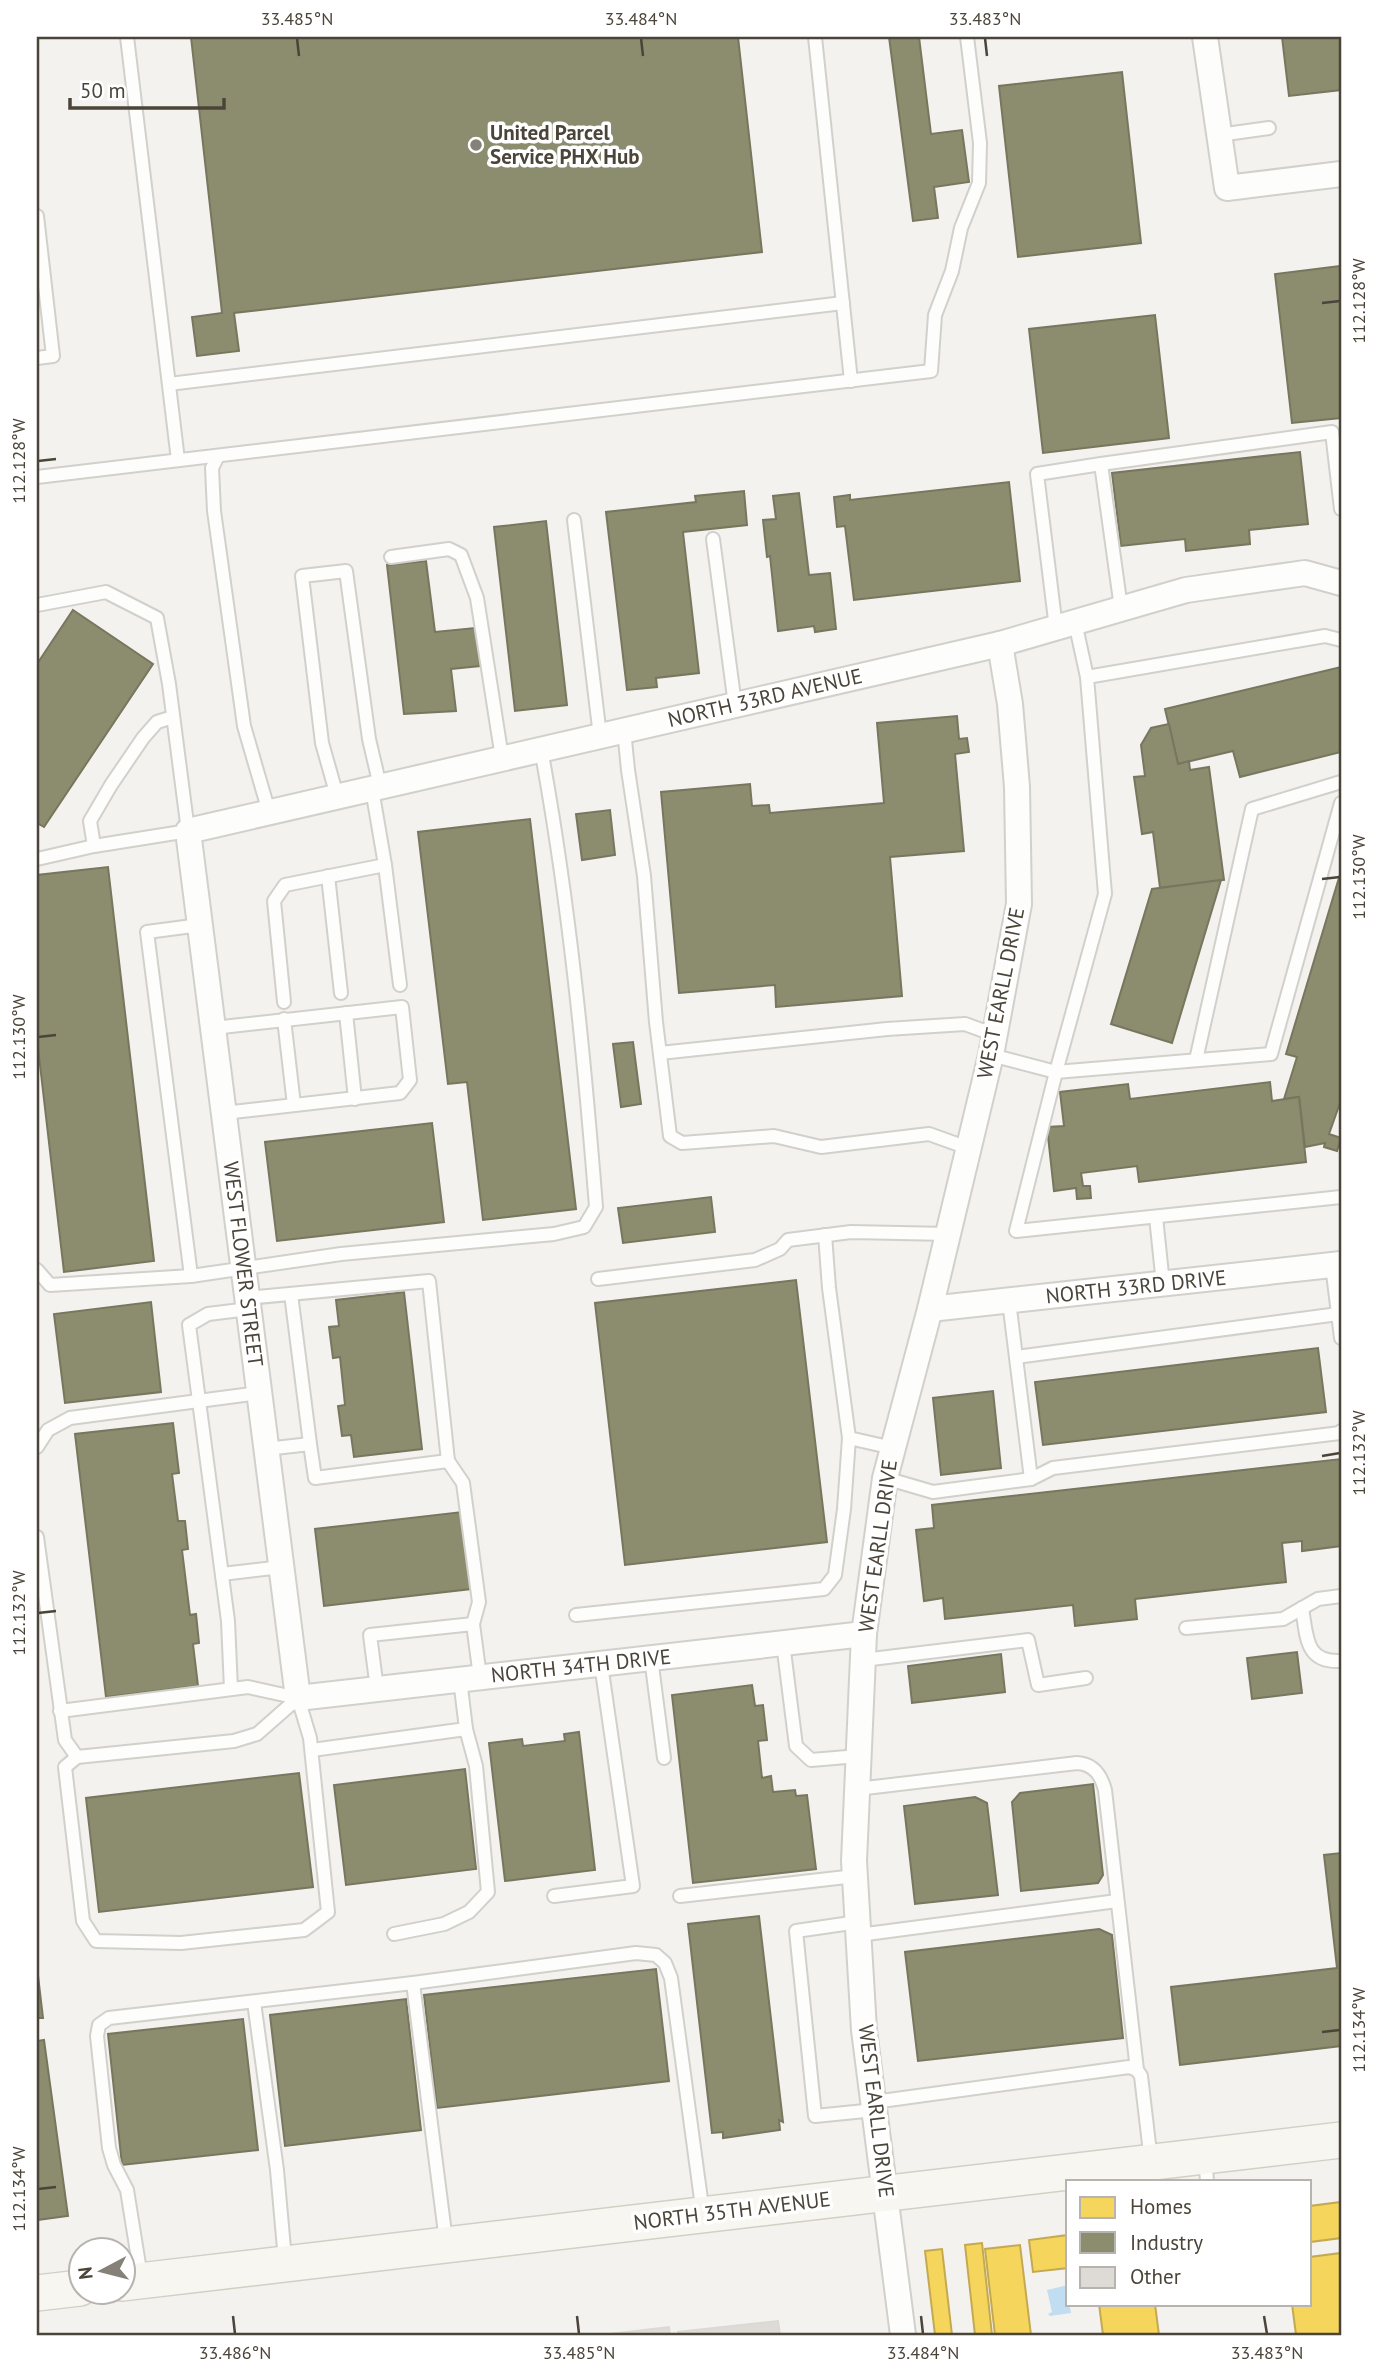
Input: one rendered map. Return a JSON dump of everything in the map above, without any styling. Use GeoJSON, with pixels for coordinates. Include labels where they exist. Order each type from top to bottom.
{"type":"FeatureCollection","features":[{"type":"Feature","properties":{"kind":"main road","name":"NORTH 35TH AVENUE"},"geometry":{"type":"LineString","coordinates":[[136,2282],[1151,2161],[1206,2168],[1341,2140]]}},
{"type":"Feature","properties":{"kind":"main road"},"geometry":{"type":"LineString","coordinates":[[37,2293],[66,2290]]}},
{"type":"Feature","properties":{"kind":"street"},"geometry":{"type":"LineString","coordinates":[[1205,37],[1227,188],[1341,174]]}},
{"type":"Feature","properties":{"kind":"street","name":"NORTH 33RD AVENUE"},"geometry":{"type":"LineString","coordinates":[[188,831],[1000,644],[1186,590],[1305,573],[1341,583]]}},
{"type":"Feature","properties":{"kind":"street","name":"WEST EARLL DRIVE"},"geometry":{"type":"LineString","coordinates":[[903,2335],[887,2192],[864,2030],[855,1876],[864,1634],[885,1478],[930,1310],[993,1045],[1019,904],[1017,787],[1010,704],[1000,644]]}},
{"type":"Feature","properties":{"kind":"street","name":"WEST FLOWER STREET"},"geometry":{"type":"LineString","coordinates":[[188,831],[298,1698]]}},
{"type":"Feature","properties":{"kind":"street","name":"NORTH 33RD DRIVE"},"geometry":{"type":"LineString","coordinates":[[930,1310],[1337,1264]]}},
{"type":"Feature","properties":{"kind":"street","name":"NORTH 34TH DRIVE"},"geometry":{"type":"LineString","coordinates":[[298,1698],[864,1634]]}},
{"type":"Feature","properties":{"kind":"lane"},"geometry":{"type":"LineString","coordinates":[[127,37],[178,460]]}},
{"type":"Feature","properties":{"kind":"lane"},"geometry":{"type":"LineString","coordinates":[[815,37],[851,381]]}},
{"type":"Feature","properties":{"kind":"lane"},"geometry":{"type":"LineString","coordinates":[[37,477],[931,371],[935,315],[953,271],[961,228],[979,183],[980,143],[967,37]]}},
{"type":"Feature","properties":{"kind":"lane"},"geometry":{"type":"LineString","coordinates":[[1219,135],[1269,128]]}},
{"type":"Feature","properties":{"kind":"lane"},"geometry":{"type":"LineString","coordinates":[[37,216],[53,356],[37,358]]}},
{"type":"Feature","properties":{"kind":"lane"},"geometry":{"type":"LineString","coordinates":[[169,384],[843,303]]}},
{"type":"Feature","properties":{"kind":"lane"},"geometry":{"type":"LineString","coordinates":[[1341,509],[1332,432],[1037,474],[1065,625],[1087,677],[1105,894],[1016,1231],[1341,1197]]}},
{"type":"Feature","properties":{"kind":"lane"},"geometry":{"type":"LineString","coordinates":[[218,456],[212,468],[214,511],[244,726],[269,812]]}},
{"type":"Feature","properties":{"kind":"lane"},"geometry":{"type":"LineString","coordinates":[[1101,464],[1121,608]]}},
{"type":"Feature","properties":{"kind":"lane"},"geometry":{"type":"LineString","coordinates":[[575,520],[612,733],[628,770],[644,876],[670,1136],[682,1143],[774,1136],[821,1147],[929,1134],[968,1148]]}},
{"type":"Feature","properties":{"kind":"lane"},"geometry":{"type":"LineString","coordinates":[[713,539],[735,705]]}},
{"type":"Feature","properties":{"kind":"lane"},"geometry":{"type":"LineString","coordinates":[[391,557],[449,549],[461,555],[477,598],[502,758]]}},
{"type":"Feature","properties":{"kind":"lane"},"geometry":{"type":"LineString","coordinates":[[337,796],[322,743],[302,576],[346,571],[400,985]]}},
{"type":"Feature","properties":{"kind":"lane"},"geometry":{"type":"LineString","coordinates":[[37,605],[106,592],[157,618],[188,831],[94,846],[37,859]]}},
{"type":"Feature","properties":{"kind":"lane"},"geometry":{"type":"LineString","coordinates":[[1087,677],[1325,636],[1341,640]]}},
{"type":"Feature","properties":{"kind":"lane"},"geometry":{"type":"LineString","coordinates":[[94,846],[90,821],[111,785],[157,722],[173,717]]}},
{"type":"Feature","properties":{"kind":"lane"},"geometry":{"type":"LineString","coordinates":[[37,1270],[50,1285],[191,1276],[341,1254],[554,1234],[584,1227],[596,1207],[584,1051],[554,818],[541,749]]}},
{"type":"Feature","properties":{"kind":"lane"},"geometry":{"type":"LineString","coordinates":[[1196,1060],[1252,809],[1341,782]]}},
{"type":"Feature","properties":{"kind":"lane"},"geometry":{"type":"LineString","coordinates":[[660,1052],[965,1024],[993,1045],[1056,1072],[1271,1054],[1341,803]]}},
{"type":"Feature","properties":{"kind":"lane"},"geometry":{"type":"LineString","coordinates":[[284,1002],[274,901],[285,885],[385,865]]}},
{"type":"Feature","properties":{"kind":"lane"},"geometry":{"type":"LineString","coordinates":[[328,876],[341,993]]}},
{"type":"Feature","properties":{"kind":"lane"},"geometry":{"type":"LineString","coordinates":[[191,1276],[147,932],[200,925]]}},
{"type":"Feature","properties":{"kind":"lane"},"geometry":{"type":"LineString","coordinates":[[213,1028],[402,1007],[411,1080],[400,1093],[224,1113]]}},
{"type":"Feature","properties":{"kind":"lane"},"geometry":{"type":"LineString","coordinates":[[346,1013],[355,1098]]}},
{"type":"Feature","properties":{"kind":"lane"},"geometry":{"type":"LineString","coordinates":[[284,1019],[294,1105]]}},
{"type":"Feature","properties":{"kind":"lane"},"geometry":{"type":"LineString","coordinates":[[1156,1217],[1163,1284]]}},
{"type":"Feature","properties":{"kind":"lane"},"geometry":{"type":"LineString","coordinates":[[598,1279],[755,1260],[780,1249],[788,1240],[825,1235],[851,1232],[948,1234]]}},
{"type":"Feature","properties":{"kind":"lane"},"geometry":{"type":"LineString","coordinates":[[576,1615],[824,1589],[835,1575],[844,1509],[849,1438],[829,1288],[825,1235]]}},
{"type":"Feature","properties":{"kind":"lane"},"geometry":{"type":"LineString","coordinates":[[1337,1264],[1341,1338]]}},
{"type":"Feature","properties":{"kind":"lane"},"geometry":{"type":"LineString","coordinates":[[231,1689],[228,1621],[189,1325],[208,1314],[291,1294],[429,1281],[448,1461],[463,1483],[479,1602],[473,1624],[466,1729],[476,1766],[488,1892],[469,1912],[444,1924],[394,1934]]}},
{"type":"Feature","properties":{"kind":"lane"},"geometry":{"type":"LineString","coordinates":[[291,1294],[315,1478],[448,1461]]}},
{"type":"Feature","properties":{"kind":"lane"},"geometry":{"type":"LineString","coordinates":[[1009,1301],[1031,1479]]}},
{"type":"Feature","properties":{"kind":"lane"},"geometry":{"type":"LineString","coordinates":[[1016,1357],[1338,1314]]}},
{"type":"Feature","properties":{"kind":"lane"},"geometry":{"type":"LineString","coordinates":[[37,1447],[48,1430],[70,1418],[259,1393]]}},
{"type":"Feature","properties":{"kind":"lane"},"geometry":{"type":"LineString","coordinates":[[885,1478],[933,1492],[1031,1479],[1053,1468],[1341,1431]]}},
{"type":"Feature","properties":{"kind":"lane"},"geometry":{"type":"LineString","coordinates":[[849,1438],[893,1448]]}},
{"type":"Feature","properties":{"kind":"lane"},"geometry":{"type":"LineString","coordinates":[[266,1449],[310,1444]]}},
{"type":"Feature","properties":{"kind":"lane"},"geometry":{"type":"LineString","coordinates":[[37,1537],[65,1740],[77,1757]]}},
{"type":"Feature","properties":{"kind":"lane"},"geometry":{"type":"LineString","coordinates":[[222,1574],[281,1567]]}},
{"type":"Feature","properties":{"kind":"lane"},"geometry":{"type":"LineString","coordinates":[[1186,1628],[1283,1619],[1318,1600],[1341,1596]]}},
{"type":"Feature","properties":{"kind":"lane"},"geometry":{"type":"LineString","coordinates":[[1302,1608],[1312,1653],[1326,1662],[1341,1661]]}},
{"type":"Feature","properties":{"kind":"lane"},"geometry":{"type":"LineString","coordinates":[[377,1689],[370,1635],[473,1624]]}},
{"type":"Feature","properties":{"kind":"lane"},"geometry":{"type":"LineString","coordinates":[[863,1660],[1028,1640],[1038,1685],[1086,1678]]}},
{"type":"Feature","properties":{"kind":"lane"},"geometry":{"type":"LineString","coordinates":[[783,1643],[796,1746],[811,1760],[859,1756]]}},
{"type":"Feature","properties":{"kind":"lane"},"geometry":{"type":"LineString","coordinates":[[651,1658],[664,1758]]}},
{"type":"Feature","properties":{"kind":"lane"},"geometry":{"type":"LineString","coordinates":[[554,1896],[633,1886],[601,1664]]}},
{"type":"Feature","properties":{"kind":"lane"},"geometry":{"type":"LineString","coordinates":[[60,1711],[248,1686],[298,1698]]}},
{"type":"Feature","properties":{"kind":"lane"},"geometry":{"type":"LineString","coordinates":[[298,1698],[312,1750],[328,1912],[304,1930],[181,1943],[96,1941],[83,1922],[65,1767],[77,1757],[234,1741],[257,1734],[298,1698]]}},
{"type":"Feature","properties":{"kind":"lane"},"geometry":{"type":"LineString","coordinates":[[312,1750],[466,1729]]}},
{"type":"Feature","properties":{"kind":"lane"},"geometry":{"type":"LineString","coordinates":[[857,1789],[1077,1763],[1091,1767],[1102,1780],[1105,1790],[1136,2070]]}},
{"type":"Feature","properties":{"kind":"lane"},"geometry":{"type":"LineString","coordinates":[[680,1896],[855,1876]]}},
{"type":"Feature","properties":{"kind":"lane"},"geometry":{"type":"LineString","coordinates":[[1117,1901],[858,1928],[796,1931],[815,2116],[1129,2067],[1141,2076],[1151,2161]]}},
{"type":"Feature","properties":{"kind":"lane"},"geometry":{"type":"LineString","coordinates":[[130,2236],[127,2190],[114,2165],[109,2148],[97,2036],[99,2025],[109,2018],[636,1954],[656,1955],[665,1964],[671,1978],[703,2215]]}},
{"type":"Feature","properties":{"kind":"lane"},"geometry":{"type":"LineString","coordinates":[[413,1983],[447,2245]]}},
{"type":"Feature","properties":{"kind":"lane"},"geometry":{"type":"LineString","coordinates":[[254,2002],[286,2264]]}},
{"type":"Feature","properties":{"kind":"water"},"geometry":{"type":"Polygon","coordinates":[[[1066,2285],[1066,2306],[1070,2306],[1071,2313],[1050,2316],[1048,2314],[1052,2312],[1047,2290],[1066,2285]]]}},
{"type":"Feature","properties":{"kind":"building: Homes"},"geometry":{"type":"Polygon","coordinates":[[[1341,2202],[1341,2238],[1312,2242],[1312,2206],[1341,2202]]]}},
{"type":"Feature","properties":{"kind":"building: Homes"},"geometry":{"type":"Polygon","coordinates":[[[1066,2235],[1066,2268],[1033,2272],[1029,2240],[1066,2235]]]}},
{"type":"Feature","properties":{"kind":"building: Homes"},"geometry":{"type":"Polygon","coordinates":[[[982,2243],[992,2335],[975,2335],[965,2245],[982,2243]]]}},
{"type":"Feature","properties":{"kind":"building: Homes"},"geometry":{"type":"Polygon","coordinates":[[[1020,2245],[1031,2335],[995,2335],[985,2249],[1020,2245]]]}},
{"type":"Feature","properties":{"kind":"building: Homes"},"geometry":{"type":"Polygon","coordinates":[[[942,2249],[952,2335],[935,2335],[925,2251],[942,2249]]]}},
{"type":"Feature","properties":{"kind":"building: Homes"},"geometry":{"type":"Polygon","coordinates":[[[1341,2253],[1341,2335],[1296,2335],[1292,2306],[1312,2306],[1312,2257],[1341,2253]]]}},
{"type":"Feature","properties":{"kind":"building: Homes"},"geometry":{"type":"Polygon","coordinates":[[[1099,2306],[1155,2306],[1159,2335],[1103,2335],[1099,2306]]]}},
{"type":"Feature","properties":{"kind":"building: Industry","name":"United Parcel Service PHX Hub"},"geometry":{"type":"Polygon","coordinates":[[[191,37],[738,37],[762,252],[234,313],[239,351],[197,356],[192,317],[222,313],[191,37]]]}},
{"type":"Feature","properties":{"kind":"building: Industry"},"geometry":{"type":"Polygon","coordinates":[[[889,37],[919,37],[931,134],[962,130],[969,182],[934,187],[938,218],[913,221],[889,37]]]}},
{"type":"Feature","properties":{"kind":"building: Industry"},"geometry":{"type":"Polygon","coordinates":[[[1282,37],[1341,37],[1341,90],[1289,96],[1282,37]]]}},
{"type":"Feature","properties":{"kind":"building: Industry"},"geometry":{"type":"Polygon","coordinates":[[[1122,72],[1141,243],[1018,257],[999,86],[1122,72]]]}},
{"type":"Feature","properties":{"kind":"building: Industry"},"geometry":{"type":"Polygon","coordinates":[[[1341,266],[1341,418],[1292,423],[1275,274],[1341,266]]]}},
{"type":"Feature","properties":{"kind":"building: Industry"},"geometry":{"type":"Polygon","coordinates":[[[1155,315],[1169,438],[1043,453],[1029,329],[1155,315]]]}},
{"type":"Feature","properties":{"kind":"building: Industry"},"geometry":{"type":"Polygon","coordinates":[[[1300,452],[1308,524],[1249,530],[1250,544],[1186,551],[1185,539],[1121,546],[1112,473],[1300,452]]]}},
{"type":"Feature","properties":{"kind":"building: Industry"},"geometry":{"type":"Polygon","coordinates":[[[1009,482],[1020,581],[854,600],[845,526],[837,527],[834,497],[850,495],[850,500],[1009,482]]]}},
{"type":"Feature","properties":{"kind":"building: Industry"},"geometry":{"type":"Polygon","coordinates":[[[744,491],[747,525],[683,532],[699,673],[656,678],[657,687],[627,690],[606,512],[696,502],[695,496],[744,491]]]}},
{"type":"Feature","properties":{"kind":"building: Industry"},"geometry":{"type":"Polygon","coordinates":[[[799,493],[809,575],[830,573],[836,629],[815,632],[814,626],[778,631],[770,556],[767,557],[763,520],[776,519],[773,496],[799,493]]]}},
{"type":"Feature","properties":{"kind":"building: Industry"},"geometry":{"type":"Polygon","coordinates":[[[546,521],[567,705],[515,711],[494,527],[546,521]]]}},
{"type":"Feature","properties":{"kind":"building: Industry"},"geometry":{"type":"Polygon","coordinates":[[[426,561],[435,632],[475,628],[480,666],[451,669],[456,711],[404,714],[387,565],[426,561]]]}},
{"type":"Feature","properties":{"kind":"building: Industry"},"geometry":{"type":"Polygon","coordinates":[[[73,610],[153,664],[44,827],[37,823],[37,664],[73,610]]]}},
{"type":"Feature","properties":{"kind":"building: Industry"},"geometry":{"type":"Polygon","coordinates":[[[1341,667],[1341,752],[1240,777],[1233,751],[1178,764],[1165,709],[1341,667]]]}},
{"type":"Feature","properties":{"kind":"building: Industry"},"geometry":{"type":"Polygon","coordinates":[[[957,716],[959,739],[967,738],[969,752],[955,754],[964,851],[890,857],[902,996],[776,1007],[775,985],[679,993],[661,792],[750,784],[752,806],[769,805],[770,813],[884,803],[877,723],[957,716]]]}},
{"type":"Feature","properties":{"kind":"building: Industry"},"geometry":{"type":"Polygon","coordinates":[[[1169,724],[1178,764],[1189,761],[1190,770],[1209,767],[1224,880],[1160,888],[1153,832],[1142,834],[1134,777],[1145,776],[1141,745],[1151,728],[1169,724]]]}},
{"type":"Feature","properties":{"kind":"building: Industry"},"geometry":{"type":"Polygon","coordinates":[[[610,810],[615,855],[582,860],[576,814],[610,810]]]}},
{"type":"Feature","properties":{"kind":"building: Industry"},"geometry":{"type":"Polygon","coordinates":[[[530,819],[576,1209],[483,1220],[467,1082],[448,1084],[418,832],[530,819]]]}},
{"type":"Feature","properties":{"kind":"building: Industry"},"geometry":{"type":"Polygon","coordinates":[[[108,867],[154,1261],[64,1272],[37,1039],[37,875],[108,867]]]}},
{"type":"Feature","properties":{"kind":"building: Industry"},"geometry":{"type":"Polygon","coordinates":[[[1341,871],[1341,1100],[1329,1134],[1341,1138],[1337,1151],[1324,1147],[1325,1143],[1305,1147],[1299,1097],[1284,1099],[1297,1057],[1286,1054],[1341,871]]]}},
{"type":"Feature","properties":{"kind":"building: Industry"},"geometry":{"type":"Polygon","coordinates":[[[1221,880],[1172,1043],[1111,1024],[1152,889],[1221,880]]]}},
{"type":"Feature","properties":{"kind":"building: Industry"},"geometry":{"type":"Polygon","coordinates":[[[633,1042],[641,1104],[621,1107],[613,1044],[633,1042]]]}},
{"type":"Feature","properties":{"kind":"building: Industry"},"geometry":{"type":"Polygon","coordinates":[[[1270,1082],[1272,1101],[1299,1097],[1306,1162],[1139,1182],[1137,1166],[1081,1173],[1083,1186],[1090,1186],[1091,1198],[1077,1199],[1076,1188],[1054,1191],[1047,1127],[1064,1126],[1060,1092],[1128,1084],[1130,1099],[1270,1082]]]}},
{"type":"Feature","properties":{"kind":"building: Industry"},"geometry":{"type":"Polygon","coordinates":[[[432,1123],[444,1222],[277,1241],[265,1142],[432,1123]]]}},
{"type":"Feature","properties":{"kind":"building: Industry"},"geometry":{"type":"Polygon","coordinates":[[[711,1197],[715,1232],[623,1243],[618,1208],[711,1197]]]}},
{"type":"Feature","properties":{"kind":"building: Industry"},"geometry":{"type":"Polygon","coordinates":[[[796,1280],[827,1542],[625,1565],[595,1303],[796,1280]]]}},
{"type":"Feature","properties":{"kind":"building: Industry"},"geometry":{"type":"Polygon","coordinates":[[[404,1292],[422,1449],[354,1457],[351,1435],[342,1436],[338,1406],[345,1405],[340,1357],[333,1358],[329,1327],[339,1326],[336,1300],[404,1292]]]}},
{"type":"Feature","properties":{"kind":"building: Industry"},"geometry":{"type":"Polygon","coordinates":[[[151,1302],[161,1392],[65,1403],[54,1314],[151,1302]]]}},
{"type":"Feature","properties":{"kind":"building: Industry"},"geometry":{"type":"Polygon","coordinates":[[[1318,1348],[1326,1412],[1043,1445],[1035,1382],[1318,1348]]]}},
{"type":"Feature","properties":{"kind":"building: Industry"},"geometry":{"type":"Polygon","coordinates":[[[993,1391],[1001,1468],[941,1475],[933,1398],[993,1391]]]}},
{"type":"Feature","properties":{"kind":"building: Industry"},"geometry":{"type":"Polygon","coordinates":[[[173,1423],[179,1473],[172,1474],[178,1521],[185,1521],[188,1549],[182,1550],[190,1615],[196,1614],[199,1643],[193,1644],[198,1686],[106,1697],[75,1434],[173,1423]]]}},
{"type":"Feature","properties":{"kind":"building: Industry"},"geometry":{"type":"Polygon","coordinates":[[[1341,1459],[1341,1546],[1302,1551],[1302,1541],[1282,1543],[1286,1582],[1135,1599],[1137,1619],[1075,1626],[1073,1605],[945,1619],[943,1598],[924,1601],[916,1530],[934,1528],[932,1505],[1341,1459]]]}},
{"type":"Feature","properties":{"kind":"building: Industry"},"geometry":{"type":"Polygon","coordinates":[[[462,1512],[471,1589],[324,1606],[315,1529],[462,1512]]]}},
{"type":"Feature","properties":{"kind":"building: Industry"},"geometry":{"type":"Polygon","coordinates":[[[1297,1652],[1302,1693],[1252,1699],[1247,1658],[1297,1652]]]}},
{"type":"Feature","properties":{"kind":"building: Industry"},"geometry":{"type":"Polygon","coordinates":[[[1001,1654],[1005,1692],[912,1703],[908,1666],[1001,1654]]]}},
{"type":"Feature","properties":{"kind":"building: Industry"},"geometry":{"type":"Polygon","coordinates":[[[752,1685],[755,1706],[763,1705],[767,1740],[758,1741],[762,1778],[771,1776],[773,1792],[795,1790],[796,1796],[807,1795],[816,1869],[693,1883],[672,1695],[752,1685]]]}},
{"type":"Feature","properties":{"kind":"building: Industry"},"geometry":{"type":"Polygon","coordinates":[[[579,1732],[595,1870],[505,1881],[489,1743],[522,1739],[523,1746],[565,1741],[564,1734],[579,1732]]]}},
{"type":"Feature","properties":{"kind":"building: Industry"},"geometry":{"type":"Polygon","coordinates":[[[465,1769],[476,1869],[346,1885],[334,1785],[465,1769]]]}},
{"type":"Feature","properties":{"kind":"building: Industry"},"geometry":{"type":"Polygon","coordinates":[[[299,1773],[313,1887],[99,1912],[86,1798],[299,1773]]]}},
{"type":"Feature","properties":{"kind":"building: Industry"},"geometry":{"type":"Polygon","coordinates":[[[1093,1784],[1103,1875],[1098,1883],[1021,1891],[1012,1802],[1020,1793],[1093,1784]]]}},
{"type":"Feature","properties":{"kind":"building: Industry"},"geometry":{"type":"Polygon","coordinates":[[[975,1797],[987,1803],[998,1895],[915,1904],[904,1806],[975,1797]]]}},
{"type":"Feature","properties":{"kind":"building: Industry"},"geometry":{"type":"Polygon","coordinates":[[[1341,1853],[1341,2046],[1180,2065],[1171,1987],[1337,1968],[1324,1855],[1341,1853]]]}},
{"type":"Feature","properties":{"kind":"building: Industry"},"geometry":{"type":"Polygon","coordinates":[[[759,1916],[783,2122],[779,2120],[780,2130],[723,2138],[723,2132],[712,2133],[688,1924],[759,1916]]]}},
{"type":"Feature","properties":{"kind":"building: Industry"},"geometry":{"type":"Polygon","coordinates":[[[1099,1929],[1112,1935],[1123,2038],[918,2061],[905,1952],[1099,1929]]]}},
{"type":"Feature","properties":{"kind":"building: Industry"},"geometry":{"type":"Polygon","coordinates":[[[37,1967],[43,2018],[37,2018],[37,1967]]]}},
{"type":"Feature","properties":{"kind":"building: Industry"},"geometry":{"type":"Polygon","coordinates":[[[656,1969],[669,2081],[437,2108],[424,1995],[656,1969]]]}},
{"type":"Feature","properties":{"kind":"building: Industry"},"geometry":{"type":"Polygon","coordinates":[[[406,1999],[421,2130],[285,2146],[270,2015],[406,1999]]]}},
{"type":"Feature","properties":{"kind":"building: Industry"},"geometry":{"type":"Polygon","coordinates":[[[243,2019],[258,2150],[122,2165],[108,2034],[243,2019]]]}},
{"type":"Feature","properties":{"kind":"building: Industry"},"geometry":{"type":"Polygon","coordinates":[[[44,2040],[68,2216],[37,2220],[37,2041],[44,2040]]]}},
{"type":"Feature","properties":{"kind":"building: Other"},"geometry":{"type":"Polygon","coordinates":[[[778,2321],[780,2335],[678,2335],[678,2332],[778,2321]]]}},
{"type":"Feature","properties":{"kind":"building: Other"},"geometry":{"type":"Polygon","coordinates":[[[669,2327],[670,2335],[601,2335],[669,2327]]]}},
{"type":"Feature","properties":{"kind":"place","name":"United Parcel Service PHX Hub"},"geometry":{"type":"Point","coordinates":[476,145]}}]}
